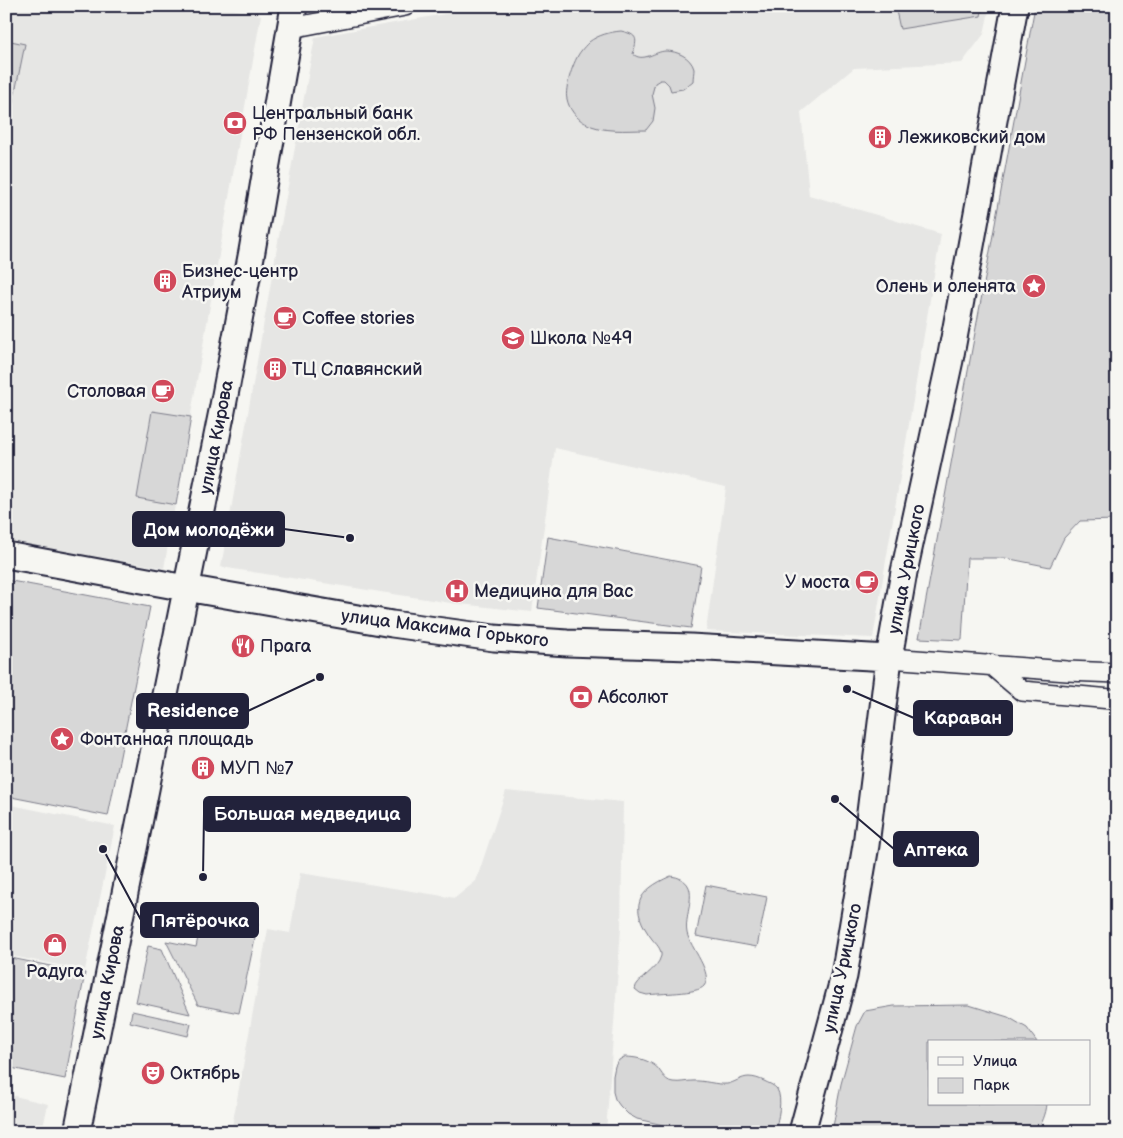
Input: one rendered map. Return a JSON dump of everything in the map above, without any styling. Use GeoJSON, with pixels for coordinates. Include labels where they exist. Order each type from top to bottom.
{"type":"FeatureCollection","features":[{"type":"Feature","properties":{"kind":"main road","name":"улица Урицкого"},"geometry":{"type":"LineString","coordinates":[[802,1132],[844,976],[866,846],[890,658],[904,572],[950,360],[1015,6]]}},
{"type":"Feature","properties":{"kind":"main road","name":"улица Кирова"},"geometry":{"type":"LineString","coordinates":[[77,1132],[234,347],[293,17]]}},
{"type":"Feature","properties":{"kind":"main road","name":"улица Максима Горького"},"geometry":{"type":"LineString","coordinates":[[6,555],[392,624],[494,638],[576,644],[690,647],[890,658]]}},
{"type":"Feature","properties":{"kind":"street"},"geometry":{"type":"LineString","coordinates":[[293,17],[404,6]]}},
{"type":"Feature","properties":{"kind":"street"},"geometry":{"type":"LineString","coordinates":[[890,658],[1117,673]]}},
{"type":"Feature","properties":{"kind":"street"},"geometry":{"type":"LineString","coordinates":[[990,664],[1022,691],[1111,699],[1117,702]]}},
{"type":"Feature","properties":{"kind":"shaded area"},"geometry":{"type":"Polygon","coordinates":[[[6,6],[218,6],[261,15],[164,568],[6,541],[6,6]]]}},
{"type":"Feature","properties":{"kind":"shaded area"},"geometry":{"type":"Polygon","coordinates":[[[490,6],[990,6],[984,34],[962,63],[854,68],[801,112],[809,195],[941,234],[873,638],[706,631],[726,487],[555,448],[532,612],[451,603],[221,567],[315,37],[490,6]]]}},
{"type":"Feature","properties":{"kind":"shaded area"},"geometry":{"type":"Polygon","coordinates":[[[506,791],[623,802],[621,928],[606,1132],[231,1132],[268,929],[290,933],[300,873],[455,898],[476,881],[506,791]]]}},
{"type":"Feature","properties":{"kind":"shaded area"},"geometry":{"type":"Polygon","coordinates":[[[6,804],[115,826],[85,970],[6,955],[6,804]]]}},
{"type":"Feature","properties":{"kind":"shaded area"},"geometry":{"type":"Polygon","coordinates":[[[6,1094],[48,1104],[42,1132],[6,1132],[6,1094]]]}},
{"type":"Feature","properties":{"kind":"green space"},"geometry":{"type":"Polygon","coordinates":[[[895,6],[983,6],[981,16],[900,29],[895,6]]]}},
{"type":"Feature","properties":{"kind":"green space"},"geometry":{"type":"Polygon","coordinates":[[[1035,6],[1117,6],[1117,520],[1080,521],[1064,538],[1050,567],[1005,558],[967,558],[962,640],[919,638],[1035,6]]]}},
{"type":"Feature","properties":{"kind":"green space"},"geometry":{"type":"Polygon","coordinates":[[[621,31],[634,36],[636,41],[633,54],[645,57],[662,51],[675,52],[687,58],[694,69],[693,81],[683,89],[671,91],[669,85],[664,80],[655,83],[652,94],[655,108],[653,121],[646,130],[615,130],[592,126],[576,116],[571,110],[567,99],[566,94],[570,74],[578,55],[596,37],[621,31]]]}},
{"type":"Feature","properties":{"kind":"green space"},"geometry":{"type":"Polygon","coordinates":[[[6,40],[25,44],[9,122],[6,121],[6,40]]]}},
{"type":"Feature","properties":{"kind":"green space"},"geometry":{"type":"Polygon","coordinates":[[[152,411],[191,417],[176,505],[137,498],[152,411]]]}},
{"type":"Feature","properties":{"kind":"green space"},"geometry":{"type":"Polygon","coordinates":[[[548,537],[701,566],[691,628],[538,608],[548,537]]]}},
{"type":"Feature","properties":{"kind":"green space","name":"Фонтанная площадь"},"geometry":{"type":"Polygon","coordinates":[[[6,580],[150,607],[108,816],[6,796],[6,580]]]}},
{"type":"Feature","properties":{"kind":"green space"},"geometry":{"type":"Polygon","coordinates":[[[671,876],[681,879],[687,884],[690,891],[687,933],[704,968],[706,981],[700,989],[647,995],[635,989],[636,985],[656,966],[661,956],[661,951],[640,918],[640,901],[650,888],[671,876]]]}},
{"type":"Feature","properties":{"kind":"green space"},"geometry":{"type":"Polygon","coordinates":[[[706,885],[767,897],[757,947],[696,936],[706,885]]]}},
{"type":"Feature","properties":{"kind":"green space"},"geometry":{"type":"Polygon","coordinates":[[[203,913],[258,924],[239,1013],[198,1005],[166,941],[196,947],[203,913]]]}},
{"type":"Feature","properties":{"kind":"green space"},"geometry":{"type":"Polygon","coordinates":[[[148,946],[162,949],[190,1014],[136,1002],[148,946]]]}},
{"type":"Feature","properties":{"kind":"green space"},"geometry":{"type":"Polygon","coordinates":[[[6,957],[85,973],[65,1079],[6,1067],[6,957]]]}},
{"type":"Feature","properties":{"kind":"green space"},"geometry":{"type":"Polygon","coordinates":[[[969,1005],[1008,1017],[1027,1028],[1036,1040],[928,1040],[928,1106],[1047,1106],[1043,1119],[1036,1132],[832,1132],[841,1084],[857,1026],[865,1011],[894,1006],[969,1005]]]}},
{"type":"Feature","properties":{"kind":"green space"},"geometry":{"type":"Polygon","coordinates":[[[132,1011],[191,1024],[188,1036],[130,1022],[132,1011]]]}},
{"type":"Feature","properties":{"kind":"green space"},"geometry":{"type":"Polygon","coordinates":[[[624,1057],[632,1057],[651,1063],[664,1077],[673,1082],[696,1081],[727,1084],[743,1078],[753,1077],[769,1083],[777,1089],[780,1098],[775,1131],[694,1132],[637,1119],[620,1106],[613,1092],[615,1066],[624,1057]]]}},
{"type":"Feature","properties":{"kind":"place","name":"Центральный банк РФ Пензенской обл."},"geometry":{"type":"Point","coordinates":[235,123]}},
{"type":"Feature","properties":{"kind":"place","name":"Лежиковский дом"},"geometry":{"type":"Point","coordinates":[880,137]}},
{"type":"Feature","properties":{"kind":"place","name":"Бизнес-центр Атриум"},"geometry":{"type":"Point","coordinates":[165,281]}},
{"type":"Feature","properties":{"kind":"place","name":"Олень и оленята"},"geometry":{"type":"Point","coordinates":[1034,286]}},
{"type":"Feature","properties":{"kind":"place","name":"Coffee stories"},"geometry":{"type":"Point","coordinates":[285,318]}},
{"type":"Feature","properties":{"kind":"place","name":"Школа №49"},"geometry":{"type":"Point","coordinates":[513,338]}},
{"type":"Feature","properties":{"kind":"place","name":"ТЦ Славянский"},"geometry":{"type":"Point","coordinates":[275,369]}},
{"type":"Feature","properties":{"kind":"place","name":"Столовая"},"geometry":{"type":"Point","coordinates":[163,391]}},
{"type":"Feature","properties":{"kind":"place","name":"Дом молодёжи"},"geometry":{"type":"Point","coordinates":[350,538]}},
{"type":"Feature","properties":{"kind":"place","name":"У моста"},"geometry":{"type":"Point","coordinates":[867,582]}},
{"type":"Feature","properties":{"kind":"place","name":"Медицина для Вас"},"geometry":{"type":"Point","coordinates":[457,591]}},
{"type":"Feature","properties":{"kind":"place","name":"Прага"},"geometry":{"type":"Point","coordinates":[243,646]}},
{"type":"Feature","properties":{"kind":"place","name":"Residence"},"geometry":{"type":"Point","coordinates":[320,677]}},
{"type":"Feature","properties":{"kind":"place","name":"Караван"},"geometry":{"type":"Point","coordinates":[847,689]}},
{"type":"Feature","properties":{"kind":"place","name":"Абсолют"},"geometry":{"type":"Point","coordinates":[581,697]}},
{"type":"Feature","properties":{"kind":"place","name":"Фонтанная площадь"},"geometry":{"type":"Point","coordinates":[62,739]}},
{"type":"Feature","properties":{"kind":"place","name":"МУП №7"},"geometry":{"type":"Point","coordinates":[203,768]}},
{"type":"Feature","properties":{"kind":"place","name":"Аптека"},"geometry":{"type":"Point","coordinates":[835,799]}},
{"type":"Feature","properties":{"kind":"place","name":"Пятёрочка"},"geometry":{"type":"Point","coordinates":[103,849]}},
{"type":"Feature","properties":{"kind":"place","name":"Большая медведица"},"geometry":{"type":"Point","coordinates":[203,877]}},
{"type":"Feature","properties":{"kind":"place","name":"Радуга"},"geometry":{"type":"Point","coordinates":[55,945]}},
{"type":"Feature","properties":{"kind":"place","name":"Октябрь"},"geometry":{"type":"Point","coordinates":[153,1073]}}]}
